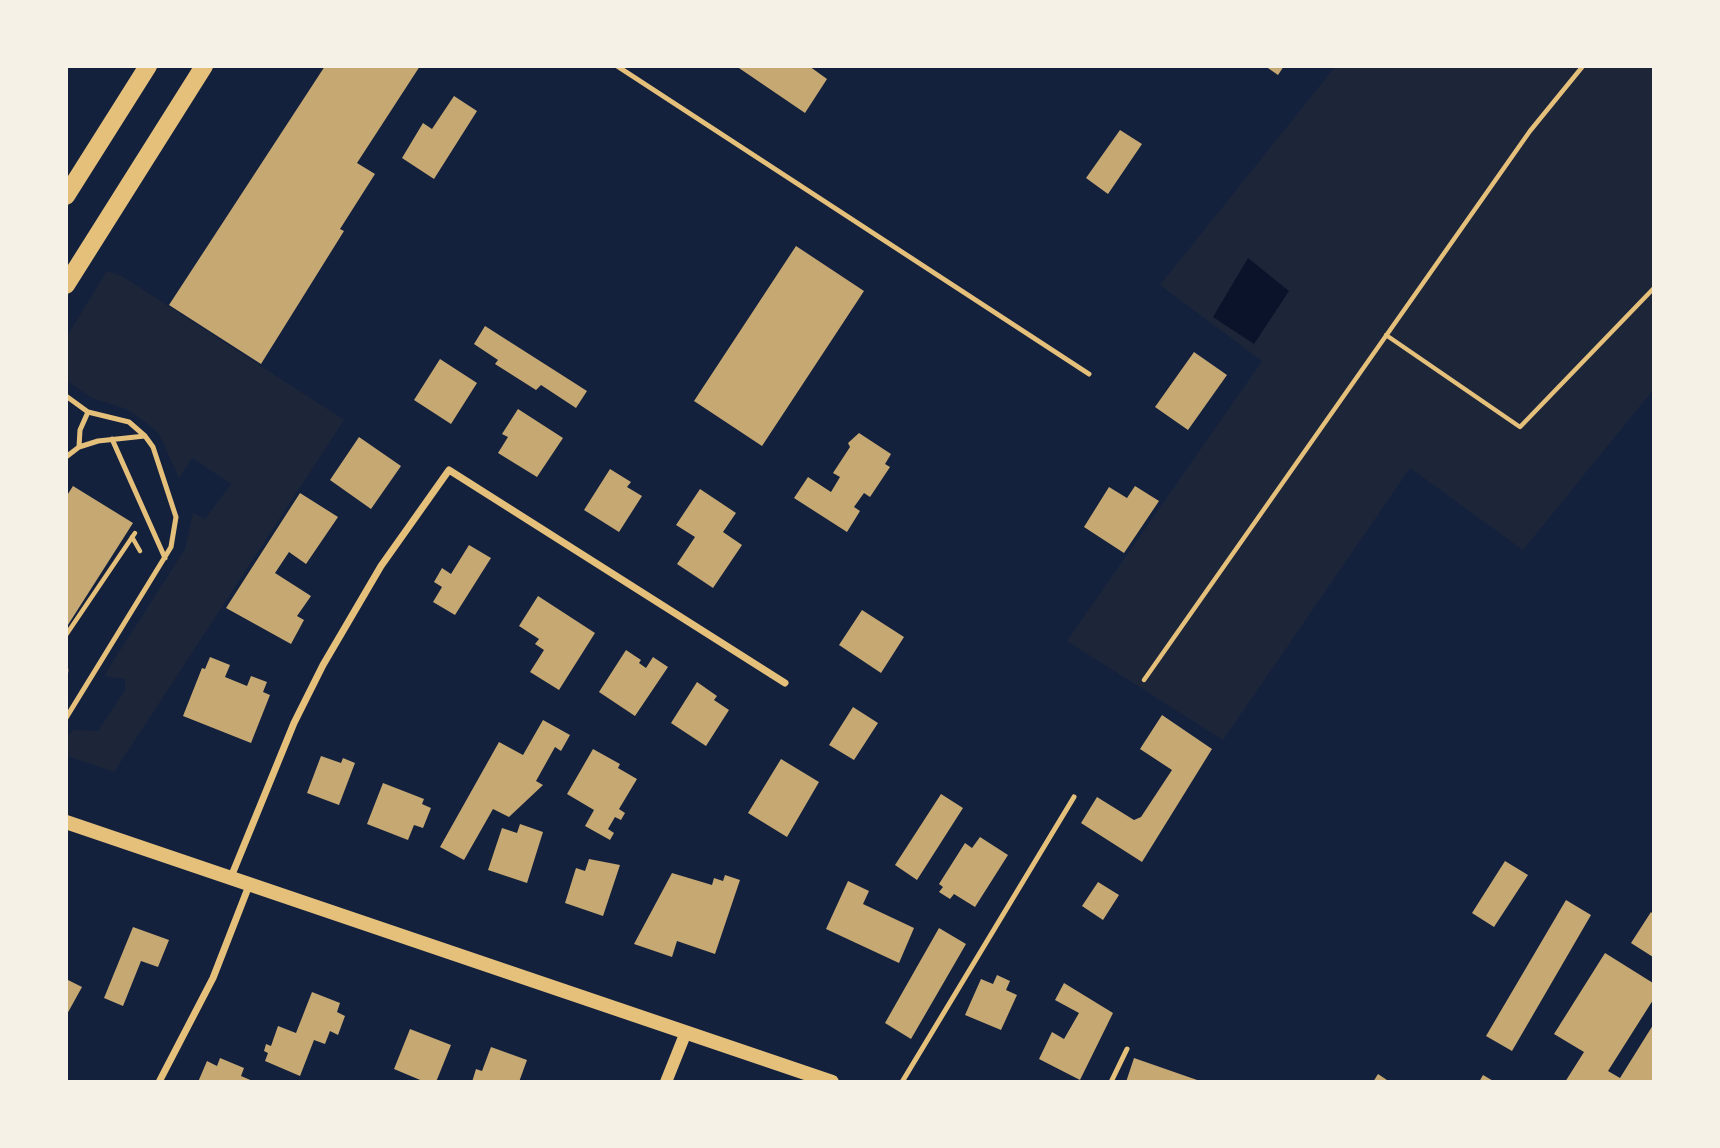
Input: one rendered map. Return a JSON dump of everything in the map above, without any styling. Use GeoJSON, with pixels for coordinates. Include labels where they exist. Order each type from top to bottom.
{"type":"FeatureCollection","features":[{"type":"Feature","properties":{"kind":"main road"},"geometry":{"type":"LineString","coordinates":[[66,196],[148,66]]}},
{"type":"Feature","properties":{"kind":"main road"},"geometry":{"type":"LineString","coordinates":[[66,285],[204,66]]}},
{"type":"Feature","properties":{"kind":"main road"},"geometry":{"type":"LineString","coordinates":[[66,822],[832,1082]]}},
{"type":"Feature","properties":{"kind":"street"},"geometry":{"type":"LineString","coordinates":[[231,877],[294,723],[324,665],[381,566],[449,470],[785,683]]}},
{"type":"Feature","properties":{"kind":"street"},"geometry":{"type":"LineString","coordinates":[[159,1082],[213,978],[250,883]]}},
{"type":"Feature","properties":{"kind":"street"},"geometry":{"type":"LineString","coordinates":[[666,1082],[686,1032]]}},
{"type":"Feature","properties":{"kind":"lane"},"geometry":{"type":"LineString","coordinates":[[617,66],[1089,374]]}},
{"type":"Feature","properties":{"kind":"lane"},"geometry":{"type":"LineString","coordinates":[[66,396],[88,412],[129,422],[145,436],[153,447],[176,517],[175,537],[166,558],[68,715]]}},
{"type":"Feature","properties":{"kind":"lane"},"geometry":{"type":"LineString","coordinates":[[79,447],[79,430],[88,412]]}},
{"type":"Feature","properties":{"kind":"lane"},"geometry":{"type":"LineString","coordinates":[[66,457],[79,447],[112,439],[145,436]]}},
{"type":"Feature","properties":{"kind":"lane"},"geometry":{"type":"LineString","coordinates":[[112,439],[166,558]]}},
{"type":"Feature","properties":{"kind":"lane"},"geometry":{"type":"LineString","coordinates":[[902,1082],[1074,797]]}},
{"type":"Feature","properties":{"kind":"lane"},"geometry":{"type":"LineString","coordinates":[[1111,1082],[1127,1049]]}},
{"type":"Feature","properties":{"kind":"path"},"geometry":{"type":"LineString","coordinates":[[1144,680],[1530,131],[1580,67]]}},
{"type":"Feature","properties":{"kind":"path"},"geometry":{"type":"LineString","coordinates":[[1386,335],[1520,427],[1654,288]]}},
{"type":"Feature","properties":{"kind":"path"},"geometry":{"type":"LineString","coordinates":[[66,635],[138,527]]}},
{"type":"Feature","properties":{"kind":"shaded area"},"geometry":{"type":"Polygon","coordinates":[[[1335,67],[1653,67],[1653,390],[1523,550],[1410,468],[1223,740],[1067,641],[1262,361],[1160,285],[1335,67]]]}},
{"type":"Feature","properties":{"kind":"shaded area"},"geometry":{"type":"Polygon","coordinates":[[[1248,258],[1289,291],[1254,344],[1213,317],[1248,258]]]}},
{"type":"Feature","properties":{"kind":"shaded area"},"geometry":{"type":"Polygon","coordinates":[[[107,271],[122,276],[344,420],[114,772],[67,756],[67,736],[74,730],[98,731],[125,690],[125,679],[105,676],[107,671],[185,549],[193,513],[205,519],[231,484],[192,458],[179,478],[159,434],[147,423],[126,409],[92,398],[67,381],[67,336],[107,271]]]}},
{"type":"Feature","properties":{"kind":"building"},"geometry":{"type":"Polygon","coordinates":[[[325,66],[420,66],[357,163],[375,174],[340,229],[344,231],[261,364],[169,305],[325,66]]]}},
{"type":"Feature","properties":{"kind":"building"},"geometry":{"type":"Polygon","coordinates":[[[736,66],[809,66],[827,79],[805,113],[736,66]]]}},
{"type":"Feature","properties":{"kind":"building"},"geometry":{"type":"Polygon","coordinates":[[[1265,66],[1284,66],[1278,75],[1265,66]]]}},
{"type":"Feature","properties":{"kind":"building"},"geometry":{"type":"Polygon","coordinates":[[[454,96],[477,111],[434,179],[402,158],[423,123],[432,129],[454,96]]]}},
{"type":"Feature","properties":{"kind":"building"},"geometry":{"type":"Polygon","coordinates":[[[1120,130],[1142,144],[1108,194],[1086,178],[1120,130]]]}},
{"type":"Feature","properties":{"kind":"building"},"geometry":{"type":"Polygon","coordinates":[[[796,246],[864,291],[762,446],[694,401],[796,246]]]}},
{"type":"Feature","properties":{"kind":"building"},"geometry":{"type":"Polygon","coordinates":[[[485,326],[587,391],[576,408],[541,385],[536,390],[495,364],[498,360],[474,344],[485,326]]]}},
{"type":"Feature","properties":{"kind":"building"},"geometry":{"type":"Polygon","coordinates":[[[1194,352],[1227,375],[1188,430],[1155,407],[1194,352]]]}},
{"type":"Feature","properties":{"kind":"building"},"geometry":{"type":"Polygon","coordinates":[[[440,359],[477,383],[451,424],[414,400],[440,359]]]}},
{"type":"Feature","properties":{"kind":"building"},"geometry":{"type":"Polygon","coordinates":[[[518,409],[563,438],[537,477],[498,453],[508,437],[502,434],[518,409]]]}},
{"type":"Feature","properties":{"kind":"building"},"geometry":{"type":"Polygon","coordinates":[[[859,433],[891,454],[885,464],[890,467],[870,497],[864,493],[854,507],[860,511],[847,532],[794,498],[808,477],[831,492],[840,477],[833,473],[850,447],[848,443],[859,433]]]}},
{"type":"Feature","properties":{"kind":"building"},"geometry":{"type":"Polygon","coordinates":[[[359,437],[401,466],[371,509],[330,480],[359,437]]]}},
{"type":"Feature","properties":{"kind":"building"},"geometry":{"type":"Polygon","coordinates":[[[610,469],[631,482],[627,487],[642,496],[619,532],[584,510],[610,469]]]}},
{"type":"Feature","properties":{"kind":"building"},"geometry":{"type":"Polygon","coordinates":[[[73,486],[133,523],[66,628],[66,497],[73,486]]]}},
{"type":"Feature","properties":{"kind":"building"},"geometry":{"type":"Polygon","coordinates":[[[1135,486],[1159,501],[1124,553],[1084,527],[1109,487],[1127,498],[1135,486]]]}},
{"type":"Feature","properties":{"kind":"building"},"geometry":{"type":"Polygon","coordinates":[[[700,489],[736,513],[723,532],[742,545],[713,588],[677,564],[695,537],[676,525],[700,489]]]}},
{"type":"Feature","properties":{"kind":"building"},"geometry":{"type":"Polygon","coordinates":[[[300,493],[338,517],[306,564],[289,552],[275,573],[311,596],[297,616],[304,620],[291,644],[226,608],[300,493]]]}},
{"type":"Feature","properties":{"kind":"building"},"geometry":{"type":"Polygon","coordinates":[[[469,545],[491,558],[455,615],[433,602],[442,587],[434,582],[442,568],[451,574],[469,545]]]}},
{"type":"Feature","properties":{"kind":"building"},"geometry":{"type":"Polygon","coordinates":[[[538,596],[595,633],[559,690],[530,672],[544,650],[535,644],[539,639],[519,626],[538,596]]]}},
{"type":"Feature","properties":{"kind":"building"},"geometry":{"type":"Polygon","coordinates":[[[862,610],[904,637],[881,673],[839,645],[862,610]]]}},
{"type":"Feature","properties":{"kind":"building"},"geometry":{"type":"Polygon","coordinates":[[[626,650],[641,660],[639,663],[646,668],[653,657],[668,667],[635,716],[599,692],[626,650]]]}},
{"type":"Feature","properties":{"kind":"building"},"geometry":{"type":"Polygon","coordinates":[[[210,657],[230,665],[225,677],[247,686],[251,676],[267,682],[263,692],[270,695],[251,743],[183,716],[202,668],[205,669],[210,657]]]}},
{"type":"Feature","properties":{"kind":"building"},"geometry":{"type":"Polygon","coordinates":[[[697,682],[717,696],[714,700],[729,710],[706,746],[671,723],[697,682]]]}},
{"type":"Feature","properties":{"kind":"building"},"geometry":{"type":"Polygon","coordinates":[[[853,707],[878,723],[854,760],[829,745],[853,707]]]}},
{"type":"Feature","properties":{"kind":"building"},"geometry":{"type":"Polygon","coordinates":[[[1162,715],[1212,749],[1142,862],[1081,823],[1097,797],[1134,820],[1141,817],[1172,770],[1140,749],[1162,715]]]}},
{"type":"Feature","properties":{"kind":"building"},"geometry":{"type":"Polygon","coordinates":[[[543,720],[570,735],[561,751],[555,747],[536,781],[543,785],[509,817],[493,809],[464,860],[440,847],[499,742],[523,755],[543,720]]]}},
{"type":"Feature","properties":{"kind":"building"},"geometry":{"type":"Polygon","coordinates":[[[593,749],[620,764],[618,768],[637,779],[619,809],[625,813],[621,820],[615,817],[608,829],[614,833],[610,840],[585,826],[594,810],[567,794],[593,749]]]}},
{"type":"Feature","properties":{"kind":"building"},"geometry":{"type":"Polygon","coordinates":[[[321,756],[341,763],[343,758],[355,763],[339,805],[307,793],[321,756]]]}},
{"type":"Feature","properties":{"kind":"building"},"geometry":{"type":"Polygon","coordinates":[[[781,759],[819,782],[787,837],[748,813],[781,759]]]}},
{"type":"Feature","properties":{"kind":"building"},"geometry":{"type":"Polygon","coordinates":[[[383,783],[424,799],[422,804],[431,808],[423,828],[414,825],[408,840],[367,824],[383,783]]]}},
{"type":"Feature","properties":{"kind":"building"},"geometry":{"type":"Polygon","coordinates":[[[941,794],[963,808],[917,880],[895,865],[941,794]]]}},
{"type":"Feature","properties":{"kind":"building"},"geometry":{"type":"Polygon","coordinates":[[[520,824],[543,832],[527,883],[488,870],[502,828],[517,833],[520,824]]]}},
{"type":"Feature","properties":{"kind":"building"},"geometry":{"type":"Polygon","coordinates":[[[980,837],[1008,855],[975,907],[954,894],[950,899],[939,892],[943,887],[939,884],[965,843],[972,848],[980,837]]]}},
{"type":"Feature","properties":{"kind":"building"},"geometry":{"type":"Polygon","coordinates":[[[589,859],[620,865],[603,916],[565,903],[576,868],[585,871],[589,859]]]}},
{"type":"Feature","properties":{"kind":"building"},"geometry":{"type":"Polygon","coordinates":[[[1505,861],[1528,875],[1494,927],[1472,913],[1505,861]]]}},
{"type":"Feature","properties":{"kind":"building"},"geometry":{"type":"Polygon","coordinates":[[[672,873],[712,885],[714,878],[723,881],[725,875],[740,880],[715,954],[677,941],[672,957],[634,944],[672,873]]]}},
{"type":"Feature","properties":{"kind":"building"},"geometry":{"type":"Polygon","coordinates":[[[848,881],[869,891],[863,904],[914,928],[899,963],[826,929],[848,881]]]}},
{"type":"Feature","properties":{"kind":"building"},"geometry":{"type":"Polygon","coordinates":[[[1098,882],[1119,895],[1103,920],[1082,906],[1098,882]]]}},
{"type":"Feature","properties":{"kind":"building"},"geometry":{"type":"Polygon","coordinates":[[[1566,900],[1591,915],[1512,1051],[1486,1036],[1566,900]]]}},
{"type":"Feature","properties":{"kind":"building"},"geometry":{"type":"Polygon","coordinates":[[[1651,912],[1653,914],[1653,957],[1631,943],[1651,912]]]}},
{"type":"Feature","properties":{"kind":"building"},"geometry":{"type":"Polygon","coordinates":[[[133,927],[169,940],[158,967],[141,961],[123,1006],[104,998],[133,927]]]}},
{"type":"Feature","properties":{"kind":"building"},"geometry":{"type":"Polygon","coordinates":[[[939,928],[966,944],[911,1039],[885,1023],[939,928]]]}},
{"type":"Feature","properties":{"kind":"building"},"geometry":{"type":"Polygon","coordinates":[[[1605,953],[1653,983],[1653,1000],[1608,1071],[1620,1078],[1653,1025],[1653,1082],[1565,1082],[1584,1052],[1554,1034],[1605,953]]]}},
{"type":"Feature","properties":{"kind":"building"},"geometry":{"type":"Polygon","coordinates":[[[997,975],[1010,981],[1006,990],[1017,995],[1001,1030],[965,1015],[981,979],[993,984],[997,975]]]}},
{"type":"Feature","properties":{"kind":"building"},"geometry":{"type":"Polygon","coordinates":[[[66,979],[82,987],[66,1016],[66,979]]]}},
{"type":"Feature","properties":{"kind":"building"},"geometry":{"type":"Polygon","coordinates":[[[1064,983],[1113,1013],[1080,1080],[1039,1059],[1052,1032],[1064,1039],[1079,1013],[1055,1000],[1064,983]]]}},
{"type":"Feature","properties":{"kind":"building"},"geometry":{"type":"Polygon","coordinates":[[[312,992],[340,1003],[337,1012],[345,1016],[338,1035],[330,1031],[325,1044],[314,1040],[300,1076],[265,1061],[268,1053],[264,1051],[266,1044],[271,1046],[278,1026],[296,1033],[312,992]]]}},
{"type":"Feature","properties":{"kind":"building"},"geometry":{"type":"Polygon","coordinates":[[[410,1029],[451,1045],[436,1082],[425,1082],[394,1069],[410,1029]]]}},
{"type":"Feature","properties":{"kind":"building"},"geometry":{"type":"Polygon","coordinates":[[[491,1047],[527,1060],[519,1082],[472,1082],[476,1069],[482,1071],[491,1047]]]}},
{"type":"Feature","properties":{"kind":"building"},"geometry":{"type":"Polygon","coordinates":[[[220,1058],[244,1068],[241,1076],[255,1082],[198,1082],[207,1061],[217,1066],[220,1058]]]}},
{"type":"Feature","properties":{"kind":"building"},"geometry":{"type":"Polygon","coordinates":[[[1134,1058],[1200,1081],[1200,1082],[1126,1082],[1134,1058]]]}},
{"type":"Feature","properties":{"kind":"building"},"geometry":{"type":"Polygon","coordinates":[[[1378,1074],[1390,1082],[1373,1082],[1378,1074]]]}},
{"type":"Feature","properties":{"kind":"building"},"geometry":{"type":"Polygon","coordinates":[[[1483,1075],[1495,1082],[1479,1082],[1483,1075]]]}}]}
